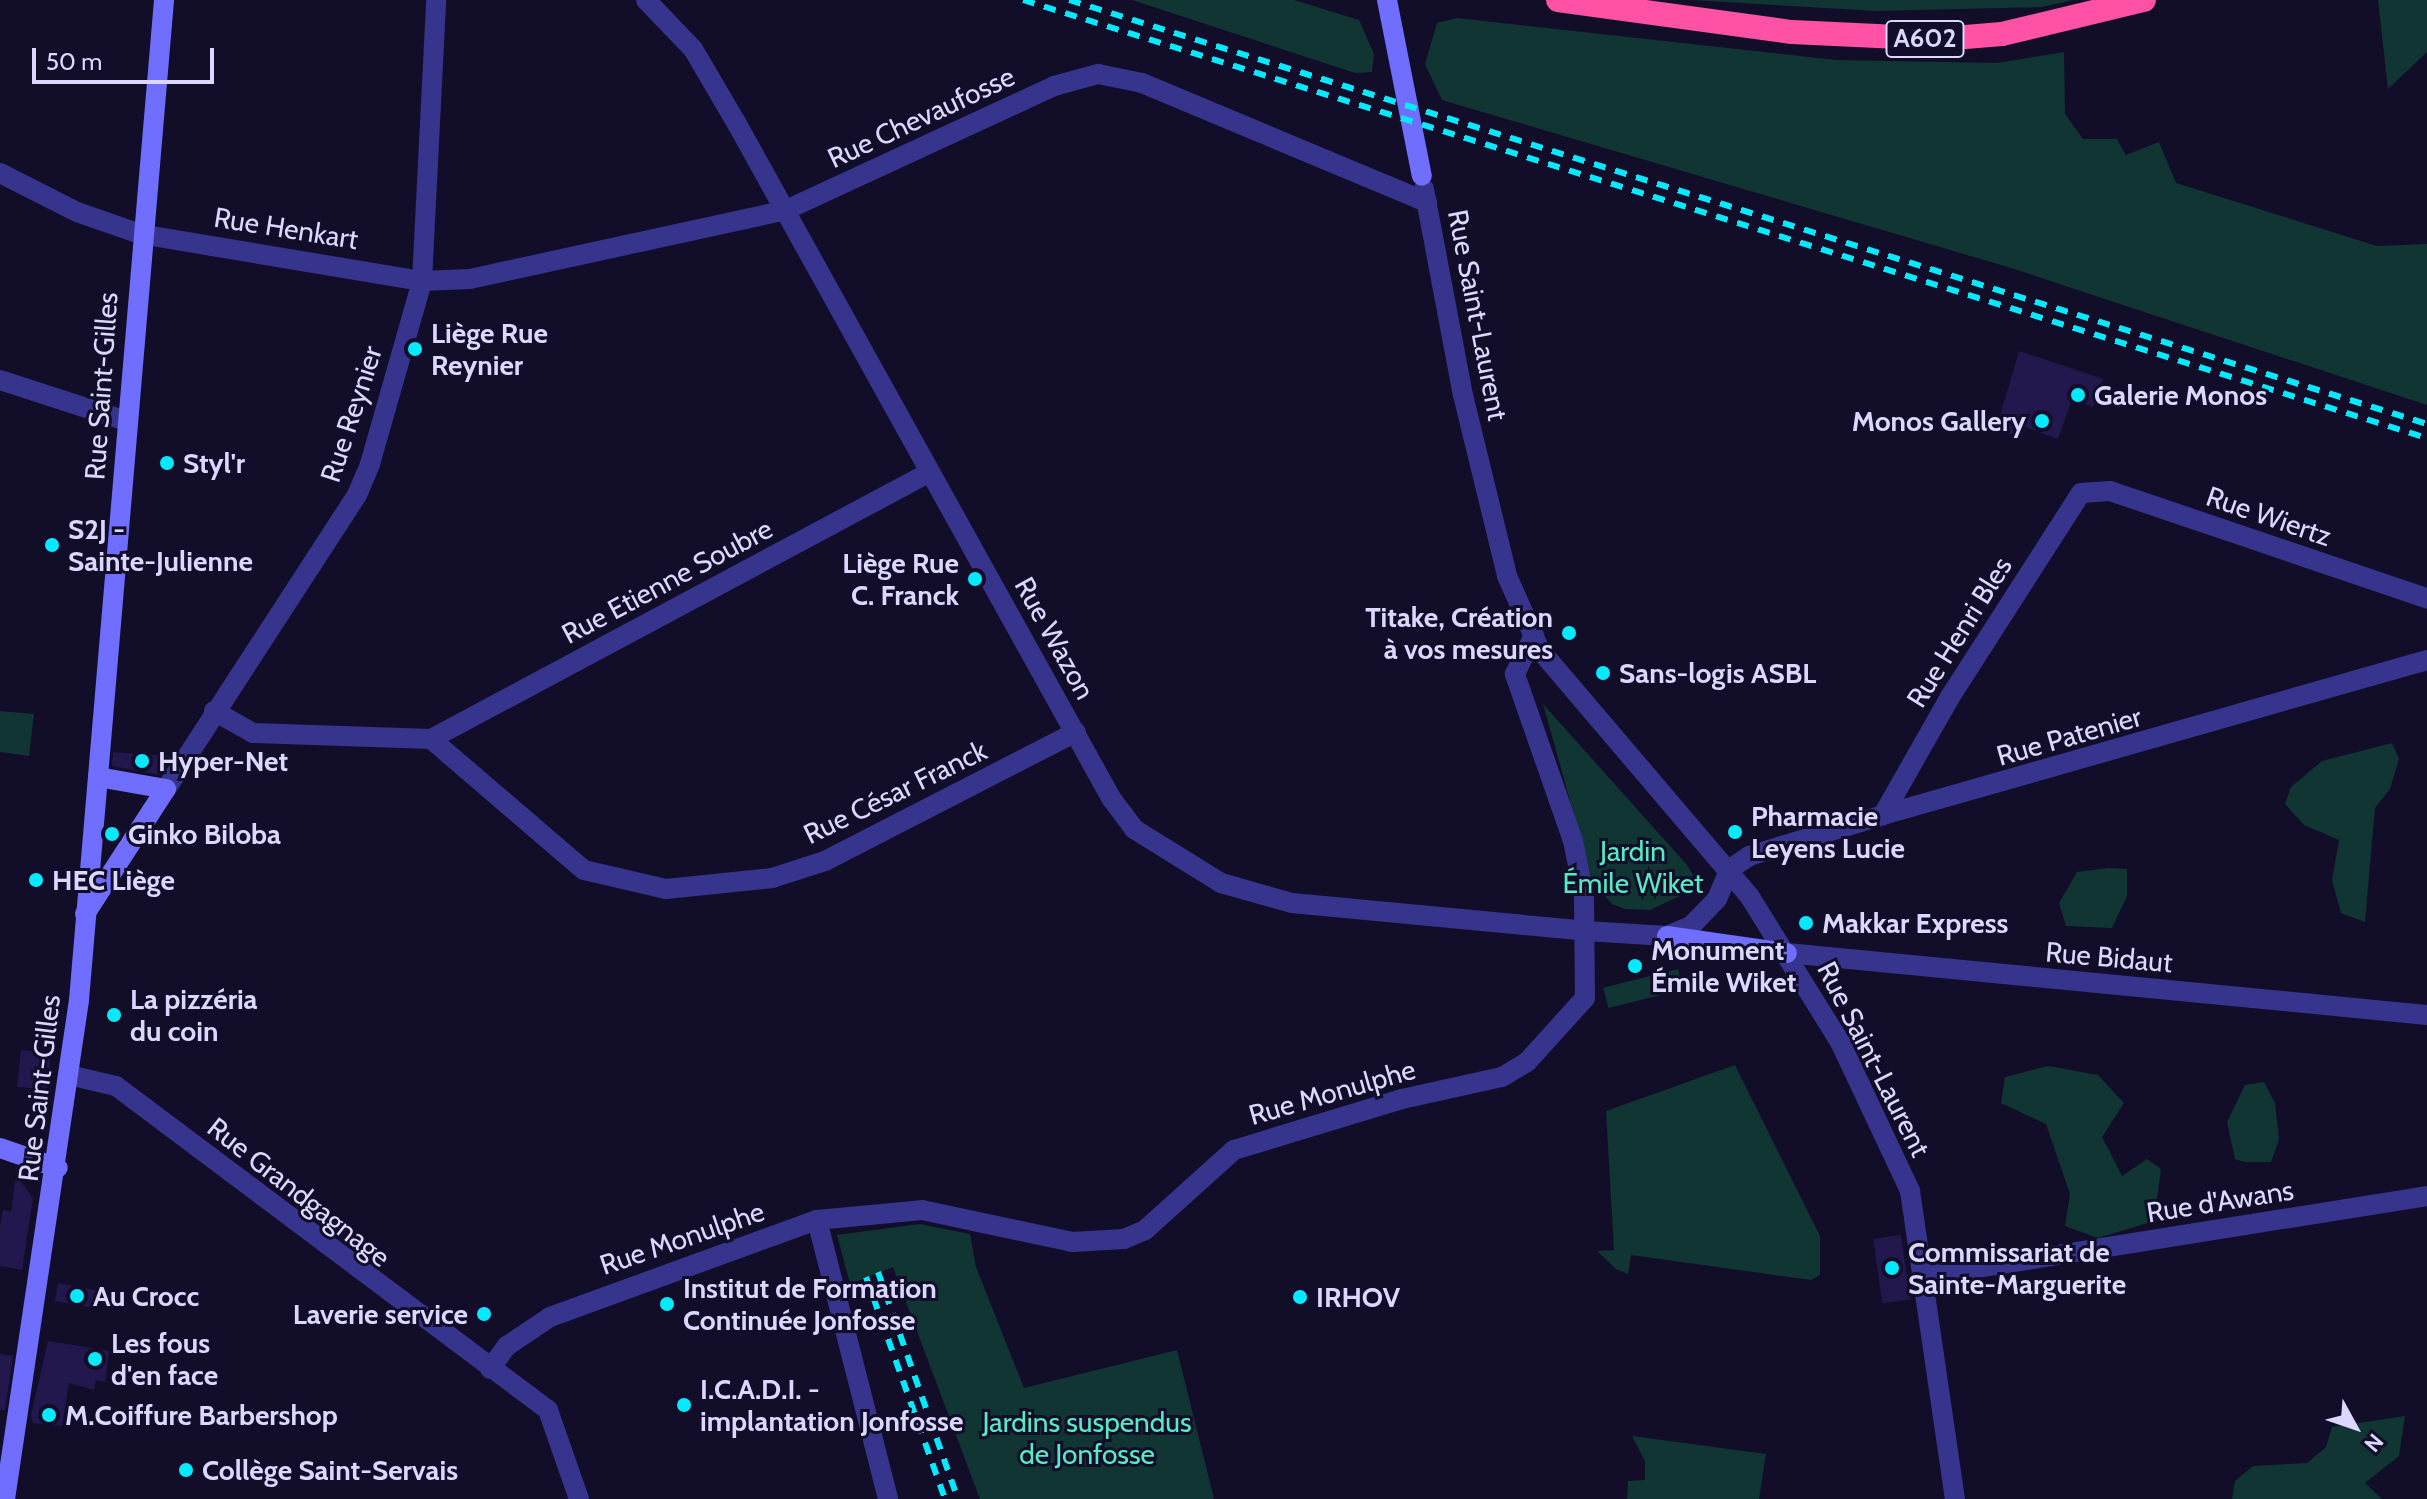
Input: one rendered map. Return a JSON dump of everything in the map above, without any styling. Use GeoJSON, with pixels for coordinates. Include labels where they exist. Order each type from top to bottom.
{"type":"FeatureCollection","features":[{"type":"Feature","properties":{"kind":"highway","name":"A602"},"geometry":{"type":"LineString","coordinates":[[1558,0],[1792,32],[1941,39],[2002,34],[2144,0]]}},
{"type":"Feature","properties":{"kind":"street","name":"Rue Saint-Gilles"},"geometry":{"type":"LineString","coordinates":[[5,1499],[58,1168],[69,1075],[98,777],[140,234],[164,0]]}},
{"type":"Feature","properties":{"kind":"street","name":"Rue Reynier"},"geometry":{"type":"LineString","coordinates":[[85,914],[357,495],[422,281],[436,0]]}},
{"type":"Feature","properties":{"kind":"street","name":"Rue Wazon"},"geometry":{"type":"LineString","coordinates":[[646,0],[693,49],[1076,732],[1134,829],[1221,883],[1292,903],[1667,936],[1787,953]]}},
{"type":"Feature","properties":{"kind":"street","name":"Rue Saint-Laurent"},"geometry":{"type":"LineString","coordinates":[[1387,0],[1463,395],[1507,576],[1534,635],[1581,703],[1730,869],[1787,953],[1840,1042],[1910,1191],[1927,1276],[1955,1499]]}},
{"type":"Feature","properties":{"kind":"street","name":"Rue Chevaufosse"},"geometry":{"type":"LineString","coordinates":[[422,281],[470,279],[786,210],[1054,86],[1098,74],[1142,83],[1427,202]]}},
{"type":"Feature","properties":{"kind":"street","name":"Rue Henkart"},"geometry":{"type":"LineString","coordinates":[[0,173],[77,212],[140,234],[422,281]]}},
{"type":"Feature","properties":{"kind":"street"},"geometry":{"type":"LineString","coordinates":[[0,380],[126,421]]}},
{"type":"Feature","properties":{"kind":"street","name":"Rue Etienne Soubre"},"geometry":{"type":"LineString","coordinates":[[431,739],[930,472]]}},
{"type":"Feature","properties":{"kind":"street","name":"Rue Wiertz"},"geometry":{"type":"LineString","coordinates":[[2092,490],[2427,598]]}},
{"type":"Feature","properties":{"kind":"street","name":"Rue Henri Bles"},"geometry":{"type":"LineString","coordinates":[[1883,815],[2078,496],[2092,490]]}},
{"type":"Feature","properties":{"kind":"street"},"geometry":{"type":"LineString","coordinates":[[1534,635],[1515,674],[1573,841],[1586,931]]}},
{"type":"Feature","properties":{"kind":"street","name":"Rue Patenier"},"geometry":{"type":"LineString","coordinates":[[1730,869],[1749,856],[1883,815],[2427,660]]}},
{"type":"Feature","properties":{"kind":"street"},"geometry":{"type":"LineString","coordinates":[[214,711],[253,733],[431,739]]}},
{"type":"Feature","properties":{"kind":"street","name":"Rue César Franck"},"geometry":{"type":"LineString","coordinates":[[431,739],[584,870],[666,889],[772,878],[825,861],[1076,732]]}},
{"type":"Feature","properties":{"kind":"street"},"geometry":{"type":"LineString","coordinates":[[98,777],[166,789]]}},
{"type":"Feature","properties":{"kind":"street"},"geometry":{"type":"LineString","coordinates":[[1667,936],[1703,915],[1730,869]]}},
{"type":"Feature","properties":{"kind":"street","name":"Rue Monulphe"},"geometry":{"type":"LineString","coordinates":[[490,1369],[507,1346],[550,1317],[817,1220],[922,1210],[1072,1242],[1124,1239],[1145,1230],[1234,1150],[1402,1099],[1502,1077],[1527,1062],[1585,998],[1586,931]]}},
{"type":"Feature","properties":{"kind":"street","name":"Rue Bidaut"},"geometry":{"type":"LineString","coordinates":[[1787,953],[2427,1015]]}},
{"type":"Feature","properties":{"kind":"street","name":"Rue Grandgagnage"},"geometry":{"type":"LineString","coordinates":[[69,1075],[116,1086],[548,1410],[579,1499]]}},
{"type":"Feature","properties":{"kind":"street"},"geometry":{"type":"LineString","coordinates":[[0,1148],[58,1168]]}},
{"type":"Feature","properties":{"kind":"street","name":"Rue d'Awans"},"geometry":{"type":"LineString","coordinates":[[1927,1276],[2427,1196]]}},
{"type":"Feature","properties":{"kind":"street"},"geometry":{"type":"LineString","coordinates":[[817,1220],[888,1499]]}},
{"type":"Feature","properties":{"kind":"green space"},"geometry":{"type":"Polygon","coordinates":[[[1132,0],[1294,0],[1359,20],[1374,54],[1372,72],[1355,73],[1132,0]]]}},
{"type":"Feature","properties":{"kind":"green space"},"geometry":{"type":"Polygon","coordinates":[[[1690,0],[2074,0],[2042,7],[1877,11],[1690,0]]]}},
{"type":"Feature","properties":{"kind":"green space"},"geometry":{"type":"Polygon","coordinates":[[[2378,0],[2427,0],[2427,52],[2388,89],[2378,0]]]}},
{"type":"Feature","properties":{"kind":"green space"},"geometry":{"type":"Polygon","coordinates":[[[1457,18],[1836,60],[1997,63],[2064,52],[2065,114],[2083,139],[2117,139],[2126,155],[2159,142],[2176,183],[2377,246],[2427,244],[2427,405],[2008,267],[1442,100],[1425,64],[1437,23],[1457,18]]]}},
{"type":"Feature","properties":{"kind":"green space","name":"Jardin Émile Wiket"},"geometry":{"type":"Polygon","coordinates":[[[1543,704],[1687,865],[1693,875],[1686,893],[1650,910],[1625,909],[1612,904],[1593,883],[1543,704]]]}},
{"type":"Feature","properties":{"kind":"green space"},"geometry":{"type":"Polygon","coordinates":[[[0,711],[34,714],[29,756],[0,752],[0,711]]]}},
{"type":"Feature","properties":{"kind":"green space"},"geometry":{"type":"Polygon","coordinates":[[[2392,743],[2399,759],[2390,789],[2375,808],[2365,922],[2341,913],[2332,880],[2339,840],[2304,825],[2285,804],[2291,787],[2322,761],[2392,743]]]}},
{"type":"Feature","properties":{"kind":"green space"},"geometry":{"type":"Polygon","coordinates":[[[2127,869],[2127,896],[2112,928],[2066,926],[2059,903],[2077,872],[2127,869]]]}},
{"type":"Feature","properties":{"kind":"green space"},"geometry":{"type":"Polygon","coordinates":[[[1678,969],[1683,989],[1608,1008],[1603,988],[1678,969]]]}},
{"type":"Feature","properties":{"kind":"green space"},"geometry":{"type":"Polygon","coordinates":[[[1735,1065],[1820,1236],[1820,1275],[1811,1280],[1631,1255],[1628,1274],[1616,1269],[1597,1251],[1614,1250],[1606,1111],[1735,1065]]]}},
{"type":"Feature","properties":{"kind":"green space"},"geometry":{"type":"Polygon","coordinates":[[[2048,1066],[2098,1075],[2124,1103],[2102,1137],[2122,1176],[2147,1159],[2161,1169],[2154,1221],[2098,1238],[2065,1226],[2070,1194],[2046,1124],[2001,1103],[2005,1077],[2048,1066]]]}},
{"type":"Feature","properties":{"kind":"green space"},"geometry":{"type":"Polygon","coordinates":[[[2264,1082],[2275,1103],[2279,1139],[2271,1162],[2244,1162],[2235,1159],[2227,1122],[2245,1085],[2264,1082]]]}},
{"type":"Feature","properties":{"kind":"green space","name":"Jardins suspendus de Jonfosse"},"geometry":{"type":"Polygon","coordinates":[[[920,1224],[970,1234],[976,1267],[1024,1388],[1177,1350],[1214,1499],[980,1499],[893,1267],[850,1284],[837,1235],[920,1224]]]}},
{"type":"Feature","properties":{"kind":"green space"},"geometry":{"type":"Polygon","coordinates":[[[2405,1416],[2399,1456],[2365,1483],[2382,1499],[2232,1499],[2235,1481],[2253,1466],[2307,1463],[2326,1447],[2332,1427],[2405,1416]]]}},
{"type":"Feature","properties":{"kind":"green space"},"geometry":{"type":"Polygon","coordinates":[[[1632,1436],[1766,1454],[1759,1499],[1627,1499],[1628,1481],[1645,1480],[1645,1461],[1632,1436]]]}},
{"type":"Feature","properties":{"kind":"building","name":"Galerie Monos"},"geometry":{"type":"Polygon","coordinates":[[[2019,351],[2103,379],[2093,407],[2072,399],[2058,439],[2025,427],[2020,441],[1997,426],[2019,351]]]}},
{"type":"Feature","properties":{"kind":"building","name":"Hyper-Net"},"geometry":{"type":"Polygon","coordinates":[[[113,752],[170,756],[160,775],[112,766],[113,752]]]}},
{"type":"Feature","properties":{"kind":"building"},"geometry":{"type":"Polygon","coordinates":[[[21,1050],[51,1053],[47,1090],[17,1087],[21,1050]]]}},
{"type":"Feature","properties":{"kind":"building"},"geometry":{"type":"Polygon","coordinates":[[[16,1175],[33,1198],[22,1270],[0,1266],[0,1226],[3,1210],[11,1212],[16,1175]]]}},
{"type":"Feature","properties":{"kind":"building","name":"Commissariat de Sainte-Marguerite"},"geometry":{"type":"Polygon","coordinates":[[[1901,1235],[1910,1299],[1882,1303],[1873,1239],[1901,1235]]]}},
{"type":"Feature","properties":{"kind":"building","name":"Au Crocc"},"geometry":{"type":"Polygon","coordinates":[[[58,1283],[99,1291],[96,1309],[55,1301],[58,1283]]]}},
{"type":"Feature","properties":{"kind":"building"},"geometry":{"type":"Polygon","coordinates":[[[48,1341],[109,1351],[105,1382],[96,1380],[94,1390],[69,1383],[62,1426],[33,1423],[31,1415],[48,1341]]]}},
{"type":"Feature","properties":{"kind":"building"},"geometry":{"type":"Polygon","coordinates":[[[0,1354],[13,1356],[5,1410],[0,1410],[0,1354]]]}},
{"type":"Feature","properties":{"kind":"railway"},"geometry":{"type":"LineString","coordinates":[[1023,0],[2427,438]]}},
{"type":"Feature","properties":{"kind":"railway"},"geometry":{"type":"LineString","coordinates":[[1069,0],[2427,424]]}},
{"type":"Feature","properties":{"kind":"railway"},"geometry":{"type":"LineString","coordinates":[[878,1272],[958,1499]]}},
{"type":"Feature","properties":{"kind":"railway"},"geometry":{"type":"LineString","coordinates":[[866,1277],[945,1499]]}},
{"type":"Feature","properties":{"kind":"place","name":"Liège Rue Reynier"},"geometry":{"type":"Point","coordinates":[415,349]}},
{"type":"Feature","properties":{"kind":"place","name":"Galerie Monos"},"geometry":{"type":"Point","coordinates":[2078,395]}},
{"type":"Feature","properties":{"kind":"place","name":"Monos Gallery"},"geometry":{"type":"Point","coordinates":[2042,421]}},
{"type":"Feature","properties":{"kind":"place","name":"Styl'r"},"geometry":{"type":"Point","coordinates":[167,463]}},
{"type":"Feature","properties":{"kind":"place","name":"S2J - Sainte-Julienne"},"geometry":{"type":"Point","coordinates":[52,545]}},
{"type":"Feature","properties":{"kind":"place","name":"Liège Rue C. Franck"},"geometry":{"type":"Point","coordinates":[975,579]}},
{"type":"Feature","properties":{"kind":"place","name":"Titake, Création à vos mesures"},"geometry":{"type":"Point","coordinates":[1569,633]}},
{"type":"Feature","properties":{"kind":"place","name":"Sans-logis ASBL"},"geometry":{"type":"Point","coordinates":[1603,673]}},
{"type":"Feature","properties":{"kind":"place","name":"Hyper-Net"},"geometry":{"type":"Point","coordinates":[142,761]}},
{"type":"Feature","properties":{"kind":"place","name":"Pharmacie Leyens Lucie"},"geometry":{"type":"Point","coordinates":[1735,832]}},
{"type":"Feature","properties":{"kind":"place","name":"Ginko Biloba"},"geometry":{"type":"Point","coordinates":[112,834]}},
{"type":"Feature","properties":{"kind":"place","name":"HEC Liège"},"geometry":{"type":"Point","coordinates":[36,880]}},
{"type":"Feature","properties":{"kind":"place","name":"Makkar Express"},"geometry":{"type":"Point","coordinates":[1806,923]}},
{"type":"Feature","properties":{"kind":"place","name":"Monument Émile Wiket"},"geometry":{"type":"Point","coordinates":[1635,966]}},
{"type":"Feature","properties":{"kind":"place","name":"La pizzéria du coin"},"geometry":{"type":"Point","coordinates":[114,1015]}},
{"type":"Feature","properties":{"kind":"place","name":"Commissariat de Sainte-Marguerite"},"geometry":{"type":"Point","coordinates":[1892,1268]}},
{"type":"Feature","properties":{"kind":"place","name":"Au Crocc"},"geometry":{"type":"Point","coordinates":[77,1296]}},
{"type":"Feature","properties":{"kind":"place","name":"IRHOV"},"geometry":{"type":"Point","coordinates":[1300,1297]}},
{"type":"Feature","properties":{"kind":"place","name":"Institut de Formation Continuée Jonfosse"},"geometry":{"type":"Point","coordinates":[667,1304]}},
{"type":"Feature","properties":{"kind":"place","name":"Laverie service"},"geometry":{"type":"Point","coordinates":[484,1314]}},
{"type":"Feature","properties":{"kind":"place","name":"Les fous d'en face"},"geometry":{"type":"Point","coordinates":[95,1359]}},
{"type":"Feature","properties":{"kind":"place","name":"I.C.A.D.I. - implantation Jonfosse"},"geometry":{"type":"Point","coordinates":[684,1405]}},
{"type":"Feature","properties":{"kind":"place","name":"M.Coiffure Barbershop"},"geometry":{"type":"Point","coordinates":[49,1415]}},
{"type":"Feature","properties":{"kind":"place","name":"Collège Saint-Servais"},"geometry":{"type":"Point","coordinates":[186,1470]}}]}
